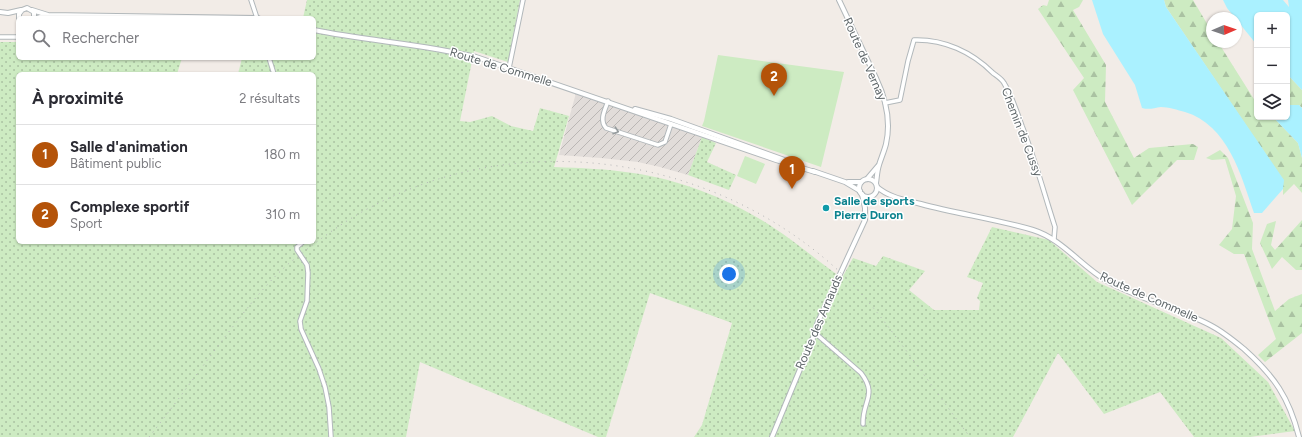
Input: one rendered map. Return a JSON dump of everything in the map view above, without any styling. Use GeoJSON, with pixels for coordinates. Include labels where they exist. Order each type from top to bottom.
{"type":"FeatureCollection","features":[{"type":"Feature","properties":{"kind":"street"},"geometry":{"type":"LineString","coordinates":[[251,0],[256,16]]}},
{"type":"Feature","properties":{"kind":"street"},"geometry":{"type":"LineString","coordinates":[[509,68],[523,0]]}},
{"type":"Feature","properties":{"kind":"street","name":"Route de Vernay"},"geometry":{"type":"LineString","coordinates":[[839,0],[876,78],[885,102],[888,136],[884,154],[879,166],[876,185]]}},
{"type":"Feature","properties":{"kind":"street"},"geometry":{"type":"LineString","coordinates":[[8,13],[27,8],[48,15]]}},
{"type":"Feature","properties":{"kind":"street"},"geometry":{"type":"LineString","coordinates":[[19,16],[22,10]]}},
{"type":"Feature","properties":{"kind":"street"},"geometry":{"type":"LineString","coordinates":[[32,10],[35,16]]}},
{"type":"Feature","properties":{"kind":"street"},"geometry":{"type":"LineString","coordinates":[[0,12],[8,13],[16,17]]}},
{"type":"Feature","properties":{"kind":"street"},"geometry":{"type":"LineString","coordinates":[[44,16],[118,16]]}},
{"type":"Feature","properties":{"kind":"street","name":"Route de Commelle"},"geometry":{"type":"LineString","coordinates":[[316,30],[356,38],[444,49],[476,57],[614,103],[776,160],[845,182],[861,193]]}},
{"type":"Feature","properties":{"kind":"street"},"geometry":{"type":"LineString","coordinates":[[0,37],[16,37]]}},
{"type":"Feature","properties":{"kind":"street","name":"Chemin de Cussy"},"geometry":{"type":"LineString","coordinates":[[885,102],[900,100],[914,40],[922,39],[947,44],[971,55],[988,68],[1004,82],[1018,114],[1031,149],[1055,228],[1054,239]]}},
{"type":"Feature","properties":{"kind":"street"},"geometry":{"type":"LineString","coordinates":[[270,60],[274,72]]}},
{"type":"Feature","properties":{"kind":"street"},"geometry":{"type":"LineString","coordinates":[[608,101],[602,117],[602,122],[606,128],[658,145],[665,142],[671,124]]}},
{"type":"Feature","properties":{"kind":"street","name":"Route de Commelle"},"geometry":{"type":"LineString","coordinates":[[614,103],[671,119],[816,172]]}},
{"type":"Feature","properties":{"kind":"street","name":"Route de Vernay"},"geometry":{"type":"LineString","coordinates":[[867,179],[879,166]]}},
{"type":"Feature","properties":{"kind":"street"},"geometry":{"type":"LineString","coordinates":[[867,179],[872,180],[876,185],[877,192],[872,196],[861,193],[861,182],[867,179]]}},
{"type":"Feature","properties":{"kind":"street","name":"Route de Commelle"},"geometry":{"type":"LineString","coordinates":[[845,182],[861,182]]}},
{"type":"Feature","properties":{"kind":"street","name":"Route de Commelle"},"geometry":{"type":"LineString","coordinates":[[876,185],[886,194]]}},
{"type":"Feature","properties":{"kind":"street","name":"Route des Arnauds"},"geometry":{"type":"LineString","coordinates":[[772,437],[815,333],[817,324],[865,220],[865,208],[861,193]]}},
{"type":"Feature","properties":{"kind":"street","name":"Route de Commelle"},"geometry":{"type":"LineString","coordinates":[[872,196],[886,194],[947,211],[1031,229],[1054,239],[1089,269],[1107,281],[1209,324],[1230,338],[1259,363],[1274,379],[1289,405],[1299,437]]}},
{"type":"Feature","properties":{"kind":"street","name":"Route des Arnauds"},"geometry":{"type":"LineString","coordinates":[[865,208],[872,196]]}},
{"type":"Feature","properties":{"kind":"street"},"geometry":{"type":"LineString","coordinates":[[301,244],[297,247],[297,250],[307,265],[308,273],[307,302],[300,321],[301,329],[319,369],[325,388],[329,407],[331,437]]}},
{"type":"Feature","properties":{"kind":"street"},"geometry":{"type":"LineString","coordinates":[[815,333],[866,379],[870,394],[863,412],[863,424]]}},
{"type":"Feature","properties":{"kind":"shaded area"},"geometry":{"type":"Polygon","coordinates":[[[576,93],[702,137],[688,175],[638,162],[559,155],[576,93]]]}},
{"type":"Feature","properties":{"kind":"green space"},"geometry":{"type":"Polygon","coordinates":[[[307,0],[520,0],[508,62],[474,51],[460,121],[470,122],[492,116],[511,126],[533,131],[540,108],[569,116],[554,167],[633,173],[651,176],[688,186],[724,200],[758,218],[791,240],[842,278],[853,258],[876,266],[883,256],[925,271],[909,290],[934,310],[979,310],[980,301],[977,298],[983,283],[967,277],[992,227],[1049,240],[1097,282],[1221,338],[1268,382],[1295,431],[1250,437],[1194,437],[1160,392],[1104,414],[1058,353],[1013,437],[694,437],[702,425],[732,323],[650,293],[606,437],[598,437],[420,362],[406,437],[0,437],[0,42],[16,42],[16,60],[181,60],[178,72],[16,72],[16,244],[316,244],[316,72],[238,72],[242,60],[316,60],[316,16],[303,16],[307,0]]]}},
{"type":"Feature","properties":{"kind":"green space"},"geometry":{"type":"Polygon","coordinates":[[[1049,0],[1083,0],[1079,7],[1073,10],[1106,65],[1105,102],[1134,158],[1149,148],[1193,144],[1198,147],[1194,160],[1177,160],[1132,205],[1073,90],[1084,78],[1038,9],[1043,5],[1047,6],[1049,0]]]}},
{"type":"Feature","properties":{"kind":"green space"},"geometry":{"type":"Polygon","coordinates":[[[1164,0],[1193,0],[1206,22],[1206,48],[1222,48],[1254,99],[1254,120],[1276,120],[1298,143],[1302,158],[1302,193],[1294,184],[1283,195],[1283,180],[1166,7],[1164,0]]]}},
{"type":"Feature","properties":{"kind":"green space"},"geometry":{"type":"Polygon","coordinates":[[[718,55],[844,72],[821,167],[702,126],[718,55]]]}},
{"type":"Feature","properties":{"kind":"green space"},"geometry":{"type":"Polygon","coordinates":[[[1290,77],[1302,90],[1302,108],[1299,105],[1290,105],[1290,77]]]}},
{"type":"Feature","properties":{"kind":"green space"},"geometry":{"type":"Polygon","coordinates":[[[702,137],[716,143],[707,162],[736,175],[729,190],[688,175],[702,137]]]}},
{"type":"Feature","properties":{"kind":"green space"},"geometry":{"type":"Polygon","coordinates":[[[1220,150],[1228,158],[1253,223],[1252,249],[1275,311],[1289,299],[1302,294],[1302,333],[1265,362],[1258,355],[1276,339],[1244,254],[1234,254],[1219,245],[1232,229],[1236,196],[1225,159],[1212,160],[1206,158],[1220,150]]]}},
{"type":"Feature","properties":{"kind":"green space"},"geometry":{"type":"Polygon","coordinates":[[[745,156],[765,164],[756,184],[737,176],[745,156]]]}},
{"type":"Feature","properties":{"kind":"green space"},"geometry":{"type":"Polygon","coordinates":[[[1302,220],[1302,270],[1296,270],[1282,257],[1272,269],[1260,243],[1267,224],[1276,221],[1271,245],[1275,250],[1302,220]]]}},
{"type":"Feature","properties":{"kind":"water"},"geometry":{"type":"Polygon","coordinates":[[[1092,0],[1164,0],[1166,7],[1284,180],[1283,189],[1262,213],[1254,213],[1244,183],[1231,153],[1212,128],[1200,119],[1182,111],[1164,107],[1149,109],[1142,108],[1135,85],[1103,34],[1092,0]]]}},
{"type":"Feature","properties":{"kind":"water"},"geometry":{"type":"Polygon","coordinates":[[[1223,0],[1283,0],[1289,7],[1288,0],[1302,0],[1302,90],[1290,77],[1290,12],[1254,12],[1254,41],[1242,26],[1242,12],[1230,12],[1223,0]]]}},
{"type":"Feature","properties":{"kind":"water"},"geometry":{"type":"Polygon","coordinates":[[[1290,105],[1299,105],[1302,108],[1302,158],[1298,143],[1276,120],[1290,120],[1290,105]]]}},
{"type":"Feature","properties":{"kind":"railway"},"geometry":{"type":"LineString","coordinates":[[316,243],[371,207],[430,182],[491,167],[554,161],[616,166],[677,179],[736,202],[791,233],[841,273],[895,335],[970,437]]}},
{"type":"Feature","properties":{"kind":"railway"},"geometry":{"type":"LineString","coordinates":[[149,437],[250,304],[278,273],[314,244]]}},
{"type":"Feature","properties":{"kind":"place","name":"Complexe sportif"},"geometry":{"type":"Point","coordinates":[774,96]}},
{"type":"Feature","properties":{"kind":"place","name":"Salle d'animation"},"geometry":{"type":"Point","coordinates":[792,189]}},
{"type":"Feature","properties":{"kind":"place","name":"Salle de sports Pierre Duron"},"geometry":{"type":"Point","coordinates":[826,208]}}]}
